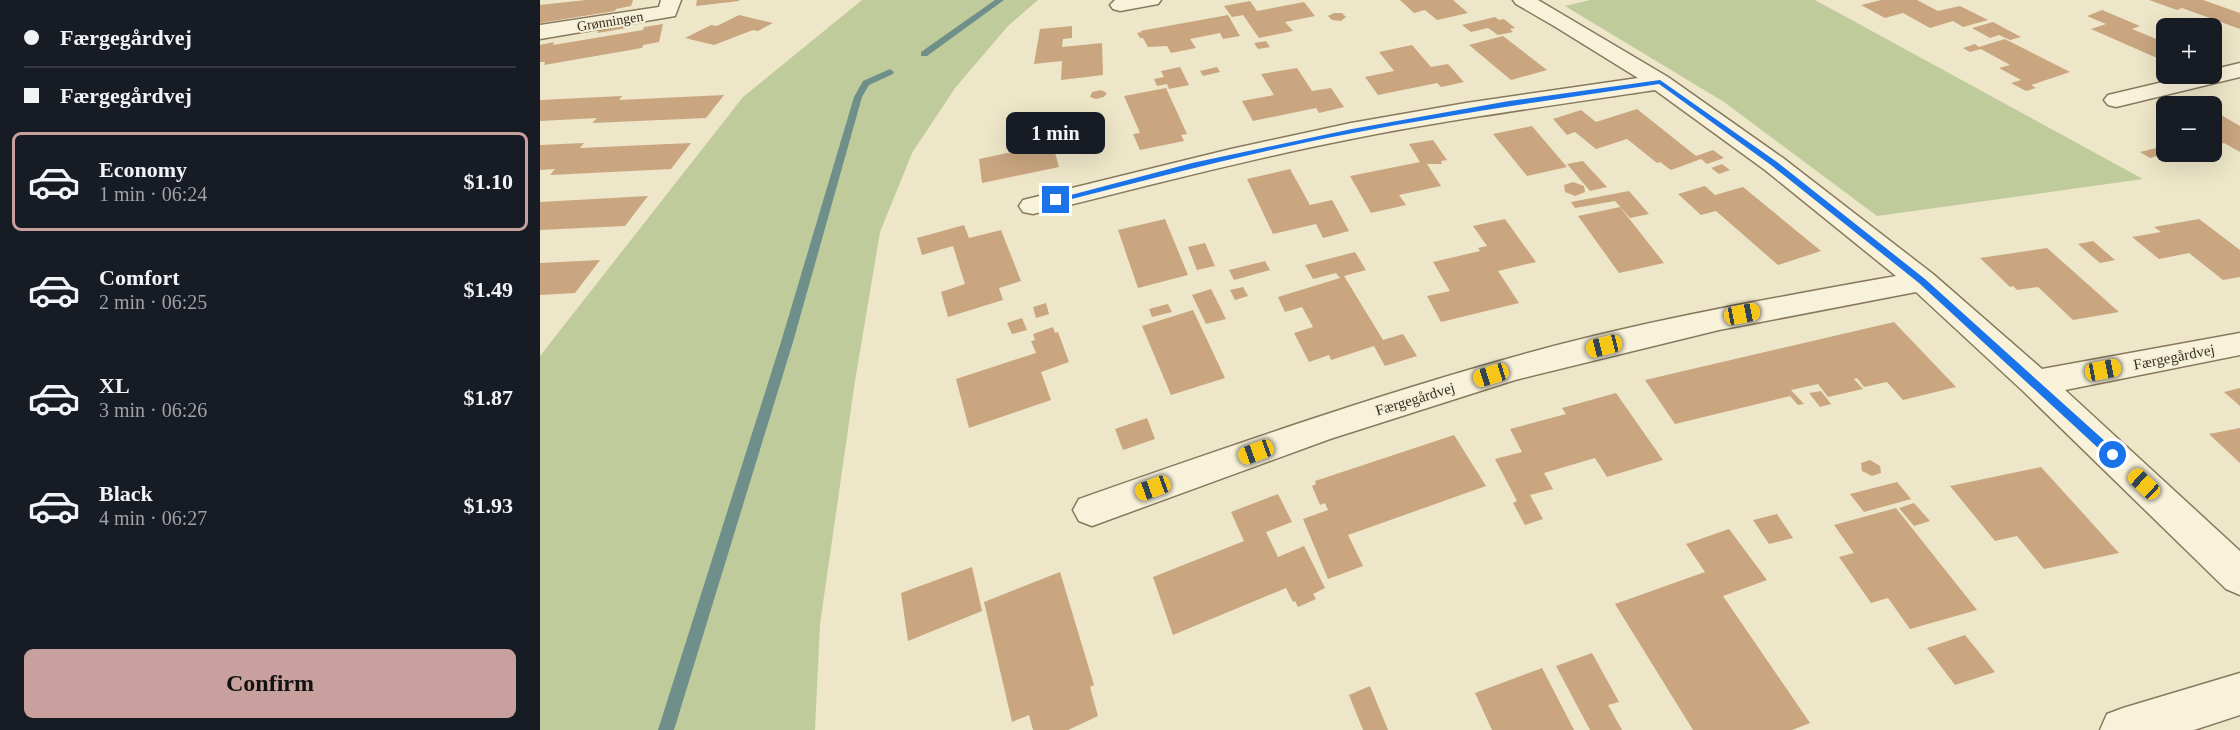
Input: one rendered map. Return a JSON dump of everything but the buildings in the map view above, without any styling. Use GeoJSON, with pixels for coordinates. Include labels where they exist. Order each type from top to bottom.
{"type":"FeatureCollection","features":[{"type":"Feature","properties":{"kind":"street","name":"Grønningen"},"geometry":{"type":"LineString","coordinates":[[540,32],[668,12],[670,0]]}},
{"type":"Feature","properties":{"kind":"street"},"geometry":{"type":"LineString","coordinates":[[1120,5],[1151,0]]}},
{"type":"Feature","properties":{"kind":"street"},"geometry":{"type":"LineString","coordinates":[[1523,0],[1562,21],[1660,82],[1774,164],[1922,281],[2036,383],[2240,577]]}},
{"type":"Feature","properties":{"kind":"street"},"geometry":{"type":"LineString","coordinates":[[2116,100],[2240,70]]}},
{"type":"Feature","properties":{"kind":"street"},"geometry":{"type":"LineString","coordinates":[[1033,206],[1192,166],[1352,131],[1509,103],[1660,82]]}},
{"type":"Feature","properties":{"kind":"street","name":"Færgegårdvej"},"geometry":{"type":"LineString","coordinates":[[1092,510],[1318,429],[1512,369],[1719,318],[1922,281]]}},
{"type":"Feature","properties":{"kind":"street","name":"Færgegårdvej"},"geometry":{"type":"LineString","coordinates":[[2036,383],[2240,344]]}},
{"type":"Feature","properties":{"kind":"street"},"geometry":{"type":"LineString","coordinates":[[2123,730],[2240,694]]}},
{"type":"Feature","properties":{"kind":"green space"},"geometry":{"type":"Polygon","coordinates":[[[862,0],[1038,0],[1008,26],[955,88],[912,153],[880,232],[855,381],[820,624],[815,730],[540,730],[540,356],[743,97],[862,0]]]}},
{"type":"Feature","properties":{"kind":"green space"},"geometry":{"type":"Polygon","coordinates":[[[1590,0],[1815,0],[2143,179],[1877,216],[1724,102],[1565,6],[1590,0]]]}},
{"type":"Feature","properties":{"kind":"waterway"},"geometry":{"type":"LineString","coordinates":[[924,54],[1000,0]]}},
{"type":"Feature","properties":{"kind":"waterway"},"geometry":{"type":"LineString","coordinates":[[666,730],[787,342],[858,97],[866,83],[890,72]]}},
{"type":"Feature","properties":{"kind":"route"},"geometry":{"type":"LineString","coordinates":[[1056,200],[1192,166],[1352,131],[1509,103],[1660,82],[1774,164],[1922,281],[2113,455]]}}]}
